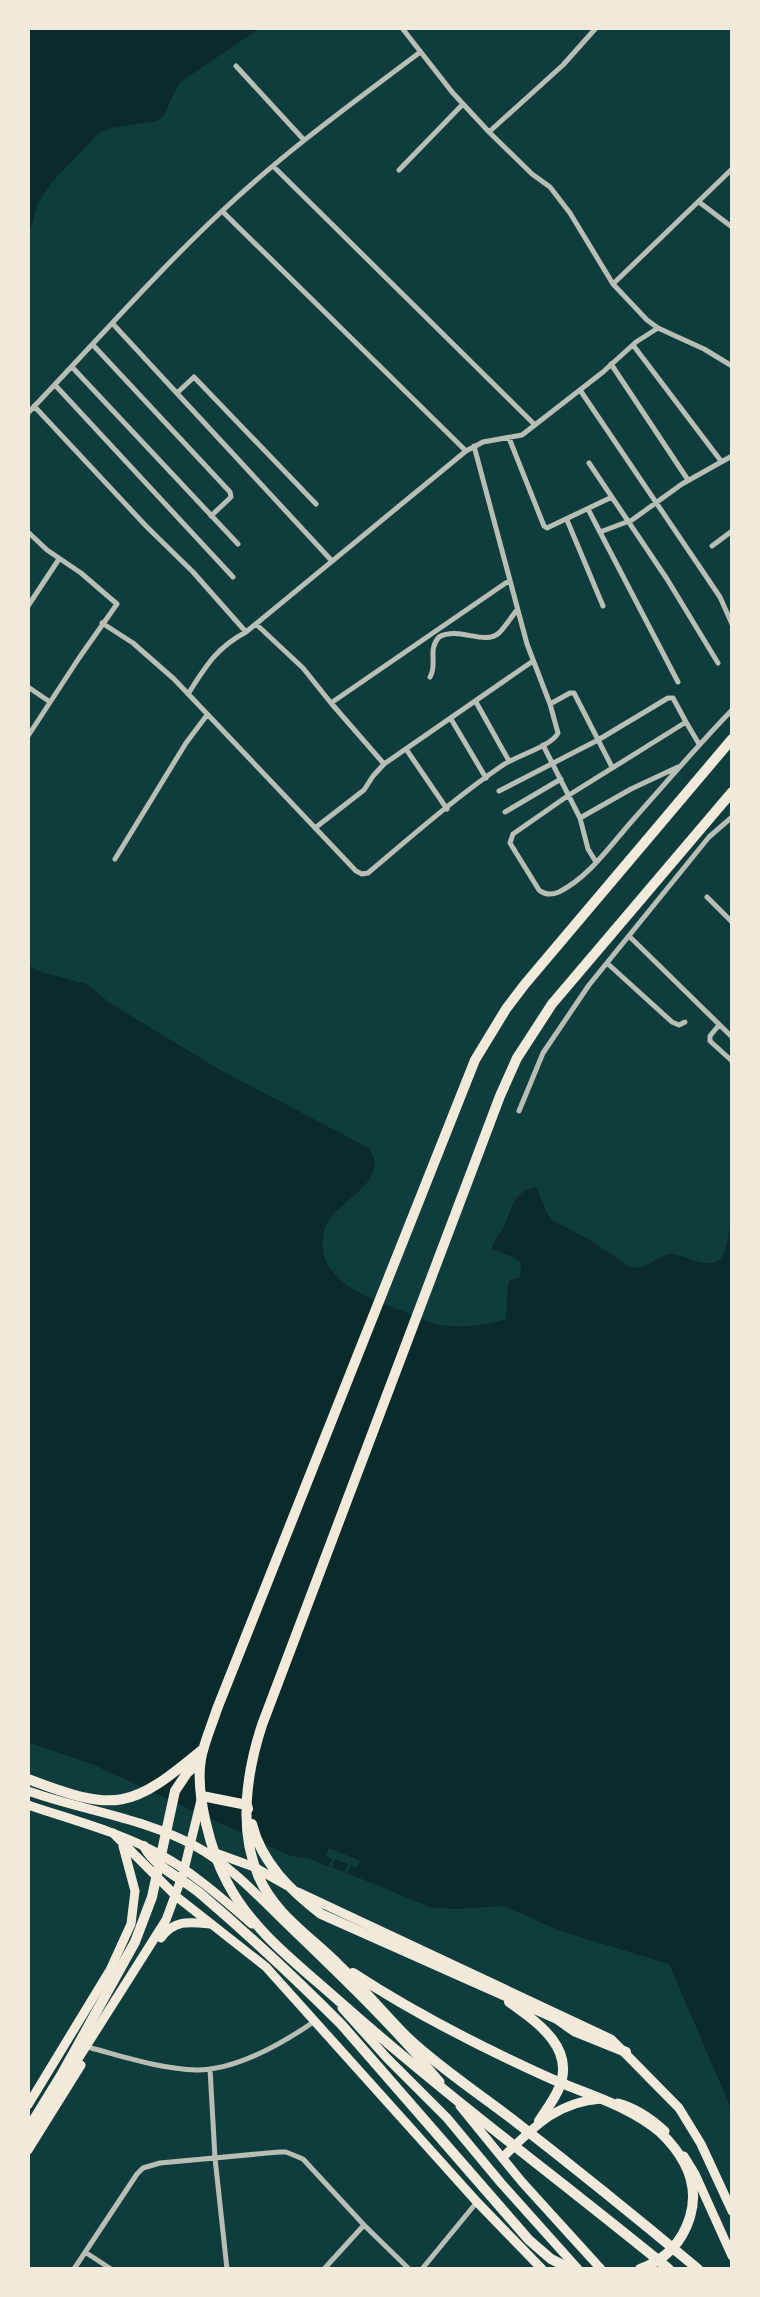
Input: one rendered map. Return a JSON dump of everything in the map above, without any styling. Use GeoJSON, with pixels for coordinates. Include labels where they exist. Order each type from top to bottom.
{"type":"FeatureCollection","features":[{"type":"Feature","properties":{"kind":"highway"},"geometry":{"type":"LineString","coordinates":[[669,2269],[392,2048],[276,1945],[248,1915],[226,1881],[211,1843],[202,1796],[200,1762],[475,1060],[506,1009],[525,984],[732,739]]}},
{"type":"Feature","properties":{"kind":"highway"},"geometry":{"type":"LineString","coordinates":[[698,2269],[598,2186],[409,2039],[338,1964],[282,1913],[263,1886],[251,1855],[247,1805],[252,1759],[262,1724],[495,1109],[517,1058],[552,1004],[732,792]]}},
{"type":"Feature","properties":{"kind":"highway"},"geometry":{"type":"LineString","coordinates":[[28,1779],[85,1798],[115,1801],[142,1795],[204,1748]]}},
{"type":"Feature","properties":{"kind":"highway"},"geometry":{"type":"LineString","coordinates":[[28,2129],[63,2072],[140,1932],[152,1897],[175,1791],[187,1773],[200,1762]]}},
{"type":"Feature","properties":{"kind":"highway"},"geometry":{"type":"LineString","coordinates":[[202,1796],[247,1805]]}},
{"type":"Feature","properties":{"kind":"highway"},"geometry":{"type":"LineString","coordinates":[[247,1805],[254,1832],[263,1851],[288,1886],[321,1914],[557,2019],[574,2031],[626,2052]]}},
{"type":"Feature","properties":{"kind":"highway"},"geometry":{"type":"LineString","coordinates":[[144,1846],[155,1862],[200,1893],[298,1981],[341,2024],[530,2240],[551,2259],[571,2269]]}},
{"type":"Feature","properties":{"kind":"highway"},"geometry":{"type":"LineString","coordinates":[[338,1964],[462,2037],[548,2078],[605,2099],[659,2131],[685,2161],[693,2193],[691,2214],[686,2228],[660,2269]]}},
{"type":"Feature","properties":{"kind":"highway"},"geometry":{"type":"LineString","coordinates":[[489,1988],[537,2021],[556,2045],[562,2067],[559,2087],[539,2121]]}},
{"type":"Feature","properties":{"kind":"highway"},"geometry":{"type":"LineString","coordinates":[[640,2269],[668,2254]]}},
{"type":"Feature","properties":{"kind":"main road"},"geometry":{"type":"LineString","coordinates":[[28,1791],[157,1829],[254,1867],[304,1896],[605,2035],[626,2052],[678,2108],[701,2144],[732,2211]]}},
{"type":"Feature","properties":{"kind":"main road"},"geometry":{"type":"LineString","coordinates":[[28,2137],[166,1920],[183,1874],[202,1796]]}},
{"type":"Feature","properties":{"kind":"main road"},"geometry":{"type":"LineString","coordinates":[[28,1805],[113,1833],[172,1861],[199,1880],[307,1970],[387,2058],[447,2118],[578,2269]]}},
{"type":"Feature","properties":{"kind":"main road"},"geometry":{"type":"LineString","coordinates":[[113,1833],[122,1845],[177,1897],[266,1967],[477,2202],[542,2269]]}},
{"type":"Feature","properties":{"kind":"main road"},"geometry":{"type":"LineString","coordinates":[[28,2105],[110,1970],[131,1924],[135,1891],[122,1845]]}},
{"type":"Feature","properties":{"kind":"main road"},"geometry":{"type":"LineString","coordinates":[[194,1845],[252,1890],[316,1951],[435,2076],[522,2182],[601,2269]]}},
{"type":"Feature","properties":{"kind":"main road"},"geometry":{"type":"LineString","coordinates":[[28,2150],[166,1930],[175,1924],[187,1922],[212,1924]]}},
{"type":"Feature","properties":{"kind":"main road"},"geometry":{"type":"LineString","coordinates":[[503,2157],[539,2121],[571,2105],[600,2099],[631,2107],[651,2118],[668,2134],[695,2174],[732,2256]]}},
{"type":"Feature","properties":{"kind":"street"},"geometry":{"type":"LineString","coordinates":[[402,28],[419,52],[489,132],[532,174],[550,187],[570,213],[613,284],[657,328],[704,349],[732,366]]}},
{"type":"Feature","properties":{"kind":"street"},"geometry":{"type":"LineString","coordinates":[[489,132],[554,74],[596,28]]}},
{"type":"Feature","properties":{"kind":"street"},"geometry":{"type":"LineString","coordinates":[[28,413],[164,267],[222,211],[304,140],[419,52]]}},
{"type":"Feature","properties":{"kind":"street"},"geometry":{"type":"LineString","coordinates":[[236,66],[304,140]]}},
{"type":"Feature","properties":{"kind":"street"},"geometry":{"type":"LineString","coordinates":[[399,170],[463,104]]}},
{"type":"Feature","properties":{"kind":"street"},"geometry":{"type":"LineString","coordinates":[[273,166],[535,425]]}},
{"type":"Feature","properties":{"kind":"street"},"geometry":{"type":"LineString","coordinates":[[613,284],[732,169]]}},
{"type":"Feature","properties":{"kind":"street"},"geometry":{"type":"LineString","coordinates":[[699,202],[732,228]]}},
{"type":"Feature","properties":{"kind":"street"},"geometry":{"type":"LineString","coordinates":[[222,211],[466,451]]}},
{"type":"Feature","properties":{"kind":"street"},"geometry":{"type":"LineString","coordinates":[[113,324],[332,561]]}},
{"type":"Feature","properties":{"kind":"street"},"geometry":{"type":"LineString","coordinates":[[188,694],[223,646],[256,624],[466,451],[483,442],[522,435],[657,328]]}},
{"type":"Feature","properties":{"kind":"street"},"geometry":{"type":"LineString","coordinates":[[93,345],[230,492],[231,497],[211,516]]}},
{"type":"Feature","properties":{"kind":"street"},"geometry":{"type":"LineString","coordinates":[[633,345],[721,461]]}},
{"type":"Feature","properties":{"kind":"street"},"geometry":{"type":"LineString","coordinates":[[611,364],[688,480]]}},
{"type":"Feature","properties":{"kind":"street"},"geometry":{"type":"LineString","coordinates":[[72,367],[238,544]]}},
{"type":"Feature","properties":{"kind":"street"},"geometry":{"type":"LineString","coordinates":[[177,393],[194,377],[316,504]]}},
{"type":"Feature","properties":{"kind":"street"},"geometry":{"type":"LineString","coordinates":[[55,385],[233,577]]}},
{"type":"Feature","properties":{"kind":"street"},"geometry":{"type":"LineString","coordinates":[[580,390],[720,597],[732,624]]}},
{"type":"Feature","properties":{"kind":"street"},"geometry":{"type":"LineString","coordinates":[[34,406],[146,526],[193,572],[246,632]]}},
{"type":"Feature","properties":{"kind":"street"},"geometry":{"type":"LineString","coordinates":[[509,438],[544,526],[550,529],[612,497]]}},
{"type":"Feature","properties":{"kind":"street"},"geometry":{"type":"LineString","coordinates":[[102,623],[147,654],[356,871],[365,874],[509,761],[555,739],[558,733],[517,610],[474,446]]}},
{"type":"Feature","properties":{"kind":"street"},"geometry":{"type":"LineString","coordinates":[[600,532],[628,521],[688,480],[732,456]]}},
{"type":"Feature","properties":{"kind":"street"},"geometry":{"type":"LineString","coordinates":[[589,463],[667,579],[718,663]]}},
{"type":"Feature","properties":{"kind":"street"},"geometry":{"type":"LineString","coordinates":[[588,509],[678,682]]}},
{"type":"Feature","properties":{"kind":"street"},"geometry":{"type":"LineString","coordinates":[[567,520],[603,606]]}},
{"type":"Feature","properties":{"kind":"street"},"geometry":{"type":"LineString","coordinates":[[28,531],[59,559],[117,602],[117,606],[102,623],[28,736]]}},
{"type":"Feature","properties":{"kind":"street"},"geometry":{"type":"LineString","coordinates":[[712,546],[732,531]]}},
{"type":"Feature","properties":{"kind":"street"},"geometry":{"type":"LineString","coordinates":[[28,606],[59,559]]}},
{"type":"Feature","properties":{"kind":"street"},"geometry":{"type":"LineString","coordinates":[[331,703],[510,580]]}},
{"type":"Feature","properties":{"kind":"street"},"geometry":{"type":"LineString","coordinates":[[430,677],[434,669],[432,649],[439,637],[454,632],[492,637],[502,630],[517,610]]}},
{"type":"Feature","properties":{"kind":"street"},"geometry":{"type":"LineString","coordinates":[[256,624],[303,668],[384,764]]}},
{"type":"Feature","properties":{"kind":"street"},"geometry":{"type":"LineString","coordinates":[[315,828],[364,790],[384,764],[533,661]]}},
{"type":"Feature","properties":{"kind":"street"},"geometry":{"type":"LineString","coordinates":[[28,687],[50,702]]}},
{"type":"Feature","properties":{"kind":"street"},"geometry":{"type":"LineString","coordinates":[[550,704],[573,692],[612,767]]}},
{"type":"Feature","properties":{"kind":"street"},"geometry":{"type":"LineString","coordinates":[[499,791],[598,740],[668,698],[673,698],[699,744]]}},
{"type":"Feature","properties":{"kind":"street"},"geometry":{"type":"LineString","coordinates":[[476,702],[509,761]]}},
{"type":"Feature","properties":{"kind":"street"},"geometry":{"type":"LineString","coordinates":[[686,722],[569,794],[513,834],[510,843],[542,894],[556,893],[565,888],[596,862],[732,710]]}},
{"type":"Feature","properties":{"kind":"street"},"geometry":{"type":"LineString","coordinates":[[115,859],[179,754],[207,715]]}},
{"type":"Feature","properties":{"kind":"street"},"geometry":{"type":"LineString","coordinates":[[451,719],[486,778]]}},
{"type":"Feature","properties":{"kind":"street"},"geometry":{"type":"LineString","coordinates":[[542,745],[569,794],[580,818],[588,849],[596,862]]}},
{"type":"Feature","properties":{"kind":"street"},"geometry":{"type":"LineString","coordinates":[[406,749],[447,809]]}},
{"type":"Feature","properties":{"kind":"street"},"geometry":{"type":"LineString","coordinates":[[580,818],[631,789],[681,766]]}},
{"type":"Feature","properties":{"kind":"street"},"geometry":{"type":"LineString","coordinates":[[505,812],[561,779]]}},
{"type":"Feature","properties":{"kind":"street"},"geometry":{"type":"LineString","coordinates":[[519,1111],[543,1053],[607,963],[709,837],[731,820]]}},
{"type":"Feature","properties":{"kind":"street"},"geometry":{"type":"LineString","coordinates":[[707,897],[732,922]]}},
{"type":"Feature","properties":{"kind":"street"},"geometry":{"type":"LineString","coordinates":[[629,936],[732,1037]]}},
{"type":"Feature","properties":{"kind":"street"},"geometry":{"type":"LineString","coordinates":[[607,963],[672,1022],[679,1026],[685,1022]]}},
{"type":"Feature","properties":{"kind":"street"},"geometry":{"type":"LineString","coordinates":[[719,1025],[710,1036],[710,1041],[732,1061]]}},
{"type":"Feature","properties":{"kind":"street"},"geometry":{"type":"LineString","coordinates":[[91,2048],[153,2064],[195,2070],[210,2069],[264,2051],[315,2021]]}},
{"type":"Feature","properties":{"kind":"street"},"geometry":{"type":"LineString","coordinates":[[210,2069],[215,2158],[227,2269]]}},
{"type":"Feature","properties":{"kind":"street"},"geometry":{"type":"LineString","coordinates":[[74,2269],[122,2194],[143,2168],[160,2163],[279,2152],[294,2154],[303,2159],[409,2269]]}},
{"type":"Feature","properties":{"kind":"street"},"geometry":{"type":"LineString","coordinates":[[422,2269],[477,2202]]}},
{"type":"Feature","properties":{"kind":"street"},"geometry":{"type":"LineString","coordinates":[[324,2269],[364,2225]]}},
{"type":"Feature","properties":{"kind":"street"},"geometry":{"type":"LineString","coordinates":[[85,2252],[111,2269]]}},
{"type":"Feature","properties":{"kind":"water"},"geometry":{"type":"Polygon","coordinates":[[[28,28],[260,28],[179,83],[163,117],[156,121],[111,128],[99,133],[51,183],[37,205],[28,239],[28,28]]]}},
{"type":"Feature","properties":{"kind":"water"},"geometry":{"type":"Polygon","coordinates":[[[28,965],[41,972],[86,984],[113,1005],[222,1071],[369,1148],[374,1160],[368,1182],[330,1218],[325,1228],[323,1245],[326,1260],[333,1273],[358,1292],[427,1321],[466,1326],[506,1319],[508,1284],[510,1280],[520,1278],[521,1263],[492,1246],[518,1197],[528,1189],[535,1187],[538,1190],[552,1220],[592,1241],[630,1267],[636,1268],[673,1254],[703,1263],[717,1261],[725,1251],[732,1223],[732,2111],[669,1964],[560,1931],[504,1906],[454,1909],[430,1907],[309,1859],[291,1856],[94,1765],[28,1742],[28,965]]]}},
{"type":"Feature","properties":{"kind":"pier"},"geometry":{"type":"Polygon","coordinates":[[[329,1848],[360,1861],[357,1868],[351,1865],[347,1873],[348,1864],[335,1859],[332,1867],[329,1866],[332,1859],[326,1856],[329,1848]]]}}]}
